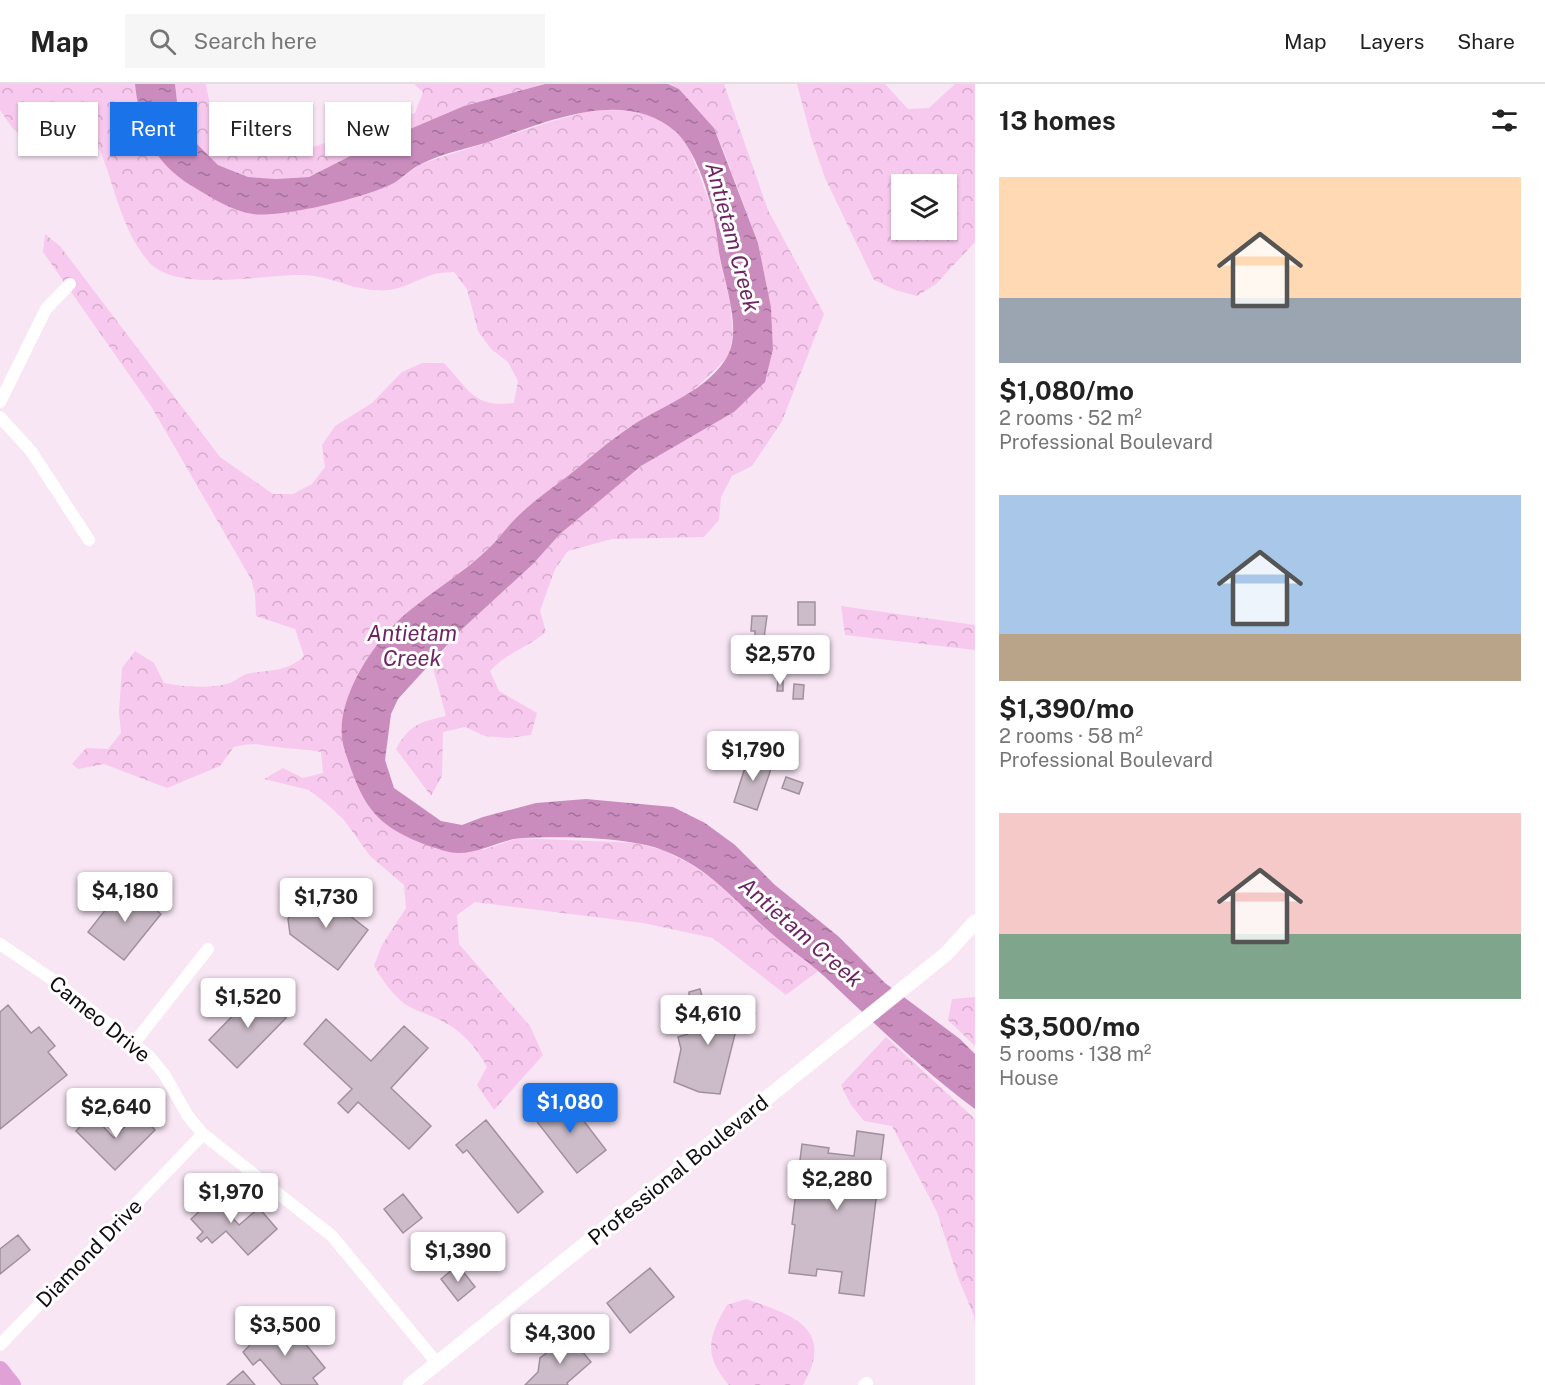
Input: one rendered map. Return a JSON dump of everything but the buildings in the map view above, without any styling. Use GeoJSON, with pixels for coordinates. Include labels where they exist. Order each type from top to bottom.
{"type":"FeatureCollection","features":[{"type":"Feature","properties":{"kind":"main road"},"geometry":{"type":"LineString","coordinates":[[0,1370],[12,1385]]}},
{"type":"Feature","properties":{"kind":"street"},"geometry":{"type":"LineString","coordinates":[[0,402],[46,309],[70,284]]}},
{"type":"Feature","properties":{"kind":"street"},"geometry":{"type":"LineString","coordinates":[[0,417],[31,451],[89,540]]}},
{"type":"Feature","properties":{"kind":"street","name":"Professional Boulevard"},"geometry":{"type":"LineString","coordinates":[[410,1385],[818,1059],[946,954],[975,922]]}},
{"type":"Feature","properties":{"kind":"street","name":"Professional Boulevard"},"geometry":{"type":"LineString","coordinates":[[946,954],[975,938]]}},
{"type":"Feature","properties":{"kind":"street","name":"Cameo Drive"},"geometry":{"type":"LineString","coordinates":[[0,944],[54,980],[134,1043],[164,1074],[188,1116],[203,1134],[332,1236],[437,1363]]}},
{"type":"Feature","properties":{"kind":"street"},"geometry":{"type":"LineString","coordinates":[[134,1043],[208,949]]}},
{"type":"Feature","properties":{"kind":"street","name":"Diamond Drive"},"geometry":{"type":"LineString","coordinates":[[0,1345],[203,1134]]}},
{"type":"Feature","properties":{"kind":"green space"},"geometry":{"type":"Polygon","coordinates":[[[0,84],[135,84],[139,102],[110,102],[110,156],[179,156],[288,212],[350,198],[391,185],[421,164],[592,110],[628,110],[652,116],[672,129],[688,145],[716,220],[720,261],[730,302],[733,334],[729,354],[688,395],[629,427],[519,515],[487,551],[393,625],[353,775],[483,850],[518,838],[636,843],[663,850],[727,888],[765,928],[818,971],[786,995],[713,938],[643,923],[475,902],[457,915],[459,944],[530,1026],[543,1055],[494,1110],[477,1085],[487,1067],[473,1046],[449,1025],[400,1000],[374,966],[382,945],[406,908],[404,885],[370,856],[344,820],[309,790],[264,779],[283,768],[303,778],[323,773],[321,752],[256,744],[234,747],[220,766],[167,788],[104,764],[78,769],[72,764],[86,748],[108,749],[121,733],[119,712],[122,668],[135,651],[154,663],[164,683],[197,687],[222,685],[248,674],[286,667],[304,656],[295,629],[256,616],[255,594],[251,579],[151,406],[43,252],[45,234],[60,246],[220,457],[273,494],[293,494],[312,484],[325,467],[322,445],[335,426],[372,403],[402,372],[422,363],[444,363],[473,395],[489,403],[500,404],[514,403],[518,381],[508,362],[491,349],[478,331],[467,289],[454,272],[434,274],[394,289],[376,290],[303,275],[198,280],[178,277],[161,271],[148,261],[139,249],[119,207],[105,162],[98,148],[98,102],[18,102],[18,132],[0,110],[0,84]]]}},
{"type":"Feature","properties":{"kind":"green space"},"geometry":{"type":"Polygon","coordinates":[[[175,84],[206,84],[209,102],[209,156],[197,144],[197,102],[177,102],[175,84]]]}},
{"type":"Feature","properties":{"kind":"green space"},"geometry":{"type":"Polygon","coordinates":[[[414,84],[545,84],[464,106],[411,129],[411,114],[415,113],[423,92],[414,84]]]}},
{"type":"Feature","properties":{"kind":"green space"},"geometry":{"type":"Polygon","coordinates":[[[668,84],[724,84],[768,210],[824,314],[782,421],[752,466],[732,476],[721,497],[719,520],[704,537],[612,539],[568,551],[555,569],[540,611],[546,632],[503,659],[490,671],[499,691],[537,713],[531,735],[507,738],[485,736],[465,727],[443,732],[442,776],[431,796],[396,749],[406,734],[416,725],[446,716],[432,664],[460,631],[533,564],[560,534],[641,466],[734,412],[773,349],[771,307],[758,243],[724,152],[714,128],[679,89],[668,84]]]}},
{"type":"Feature","properties":{"kind":"green space"},"geometry":{"type":"Polygon","coordinates":[[[797,84],[885,84],[908,109],[929,108],[955,84],[975,84],[975,242],[936,284],[917,296],[895,290],[874,280],[825,178],[797,84]]]}},
{"type":"Feature","properties":{"kind":"green space"},"geometry":{"type":"Polygon","coordinates":[[[325,143],[325,156],[350,156],[309,177],[276,179],[248,177],[218,165],[209,156],[313,156],[313,147],[325,143]]]}},
{"type":"Feature","properties":{"kind":"green space"},"geometry":{"type":"Polygon","coordinates":[[[841,606],[975,625],[975,650],[845,635],[841,606]]]}},
{"type":"Feature","properties":{"kind":"green space"},"geometry":{"type":"Polygon","coordinates":[[[975,997],[975,1046],[948,1020],[952,999],[975,997]]]}},
{"type":"Feature","properties":{"kind":"green space"},"geometry":{"type":"Polygon","coordinates":[[[886,1037],[975,1119],[975,1326],[974,1316],[957,1275],[937,1212],[892,1126],[864,1121],[851,1105],[841,1085],[886,1037]]]}},
{"type":"Feature","properties":{"kind":"green space"},"geometry":{"type":"Polygon","coordinates":[[[746,1299],[793,1318],[812,1337],[814,1350],[812,1366],[803,1385],[729,1385],[721,1374],[712,1355],[712,1336],[727,1305],[746,1299]]]}},
{"type":"Feature","properties":{"kind":"water","name":"Antietam Creek"},"geometry":{"type":"Polygon","coordinates":[[[135,84],[175,84],[177,102],[137,102],[135,84]]]}},
{"type":"Feature","properties":{"kind":"water","name":"Antietam Creek"},"geometry":{"type":"Polygon","coordinates":[[[545,84],[668,84],[679,89],[714,128],[758,243],[771,307],[773,349],[765,382],[734,412],[641,466],[560,534],[533,564],[460,631],[398,699],[391,714],[385,760],[394,788],[441,821],[462,825],[536,803],[586,799],[673,807],[705,823],[735,845],[775,885],[838,936],[885,983],[960,1039],[975,1054],[975,1109],[916,1061],[824,976],[770,933],[727,891],[689,862],[643,844],[591,838],[523,838],[475,851],[458,853],[426,845],[398,832],[370,808],[357,784],[344,750],[342,723],[349,693],[364,664],[391,628],[413,608],[476,560],[535,501],[622,432],[697,388],[720,367],[728,355],[732,343],[732,315],[714,217],[699,169],[685,142],[676,132],[655,118],[632,111],[607,110],[582,113],[436,157],[417,166],[382,189],[304,210],[266,214],[253,214],[229,207],[178,177],[159,156],[197,156],[197,144],[218,165],[248,177],[276,179],[309,177],[350,156],[411,156],[411,129],[464,106],[545,84]]]}}]}
